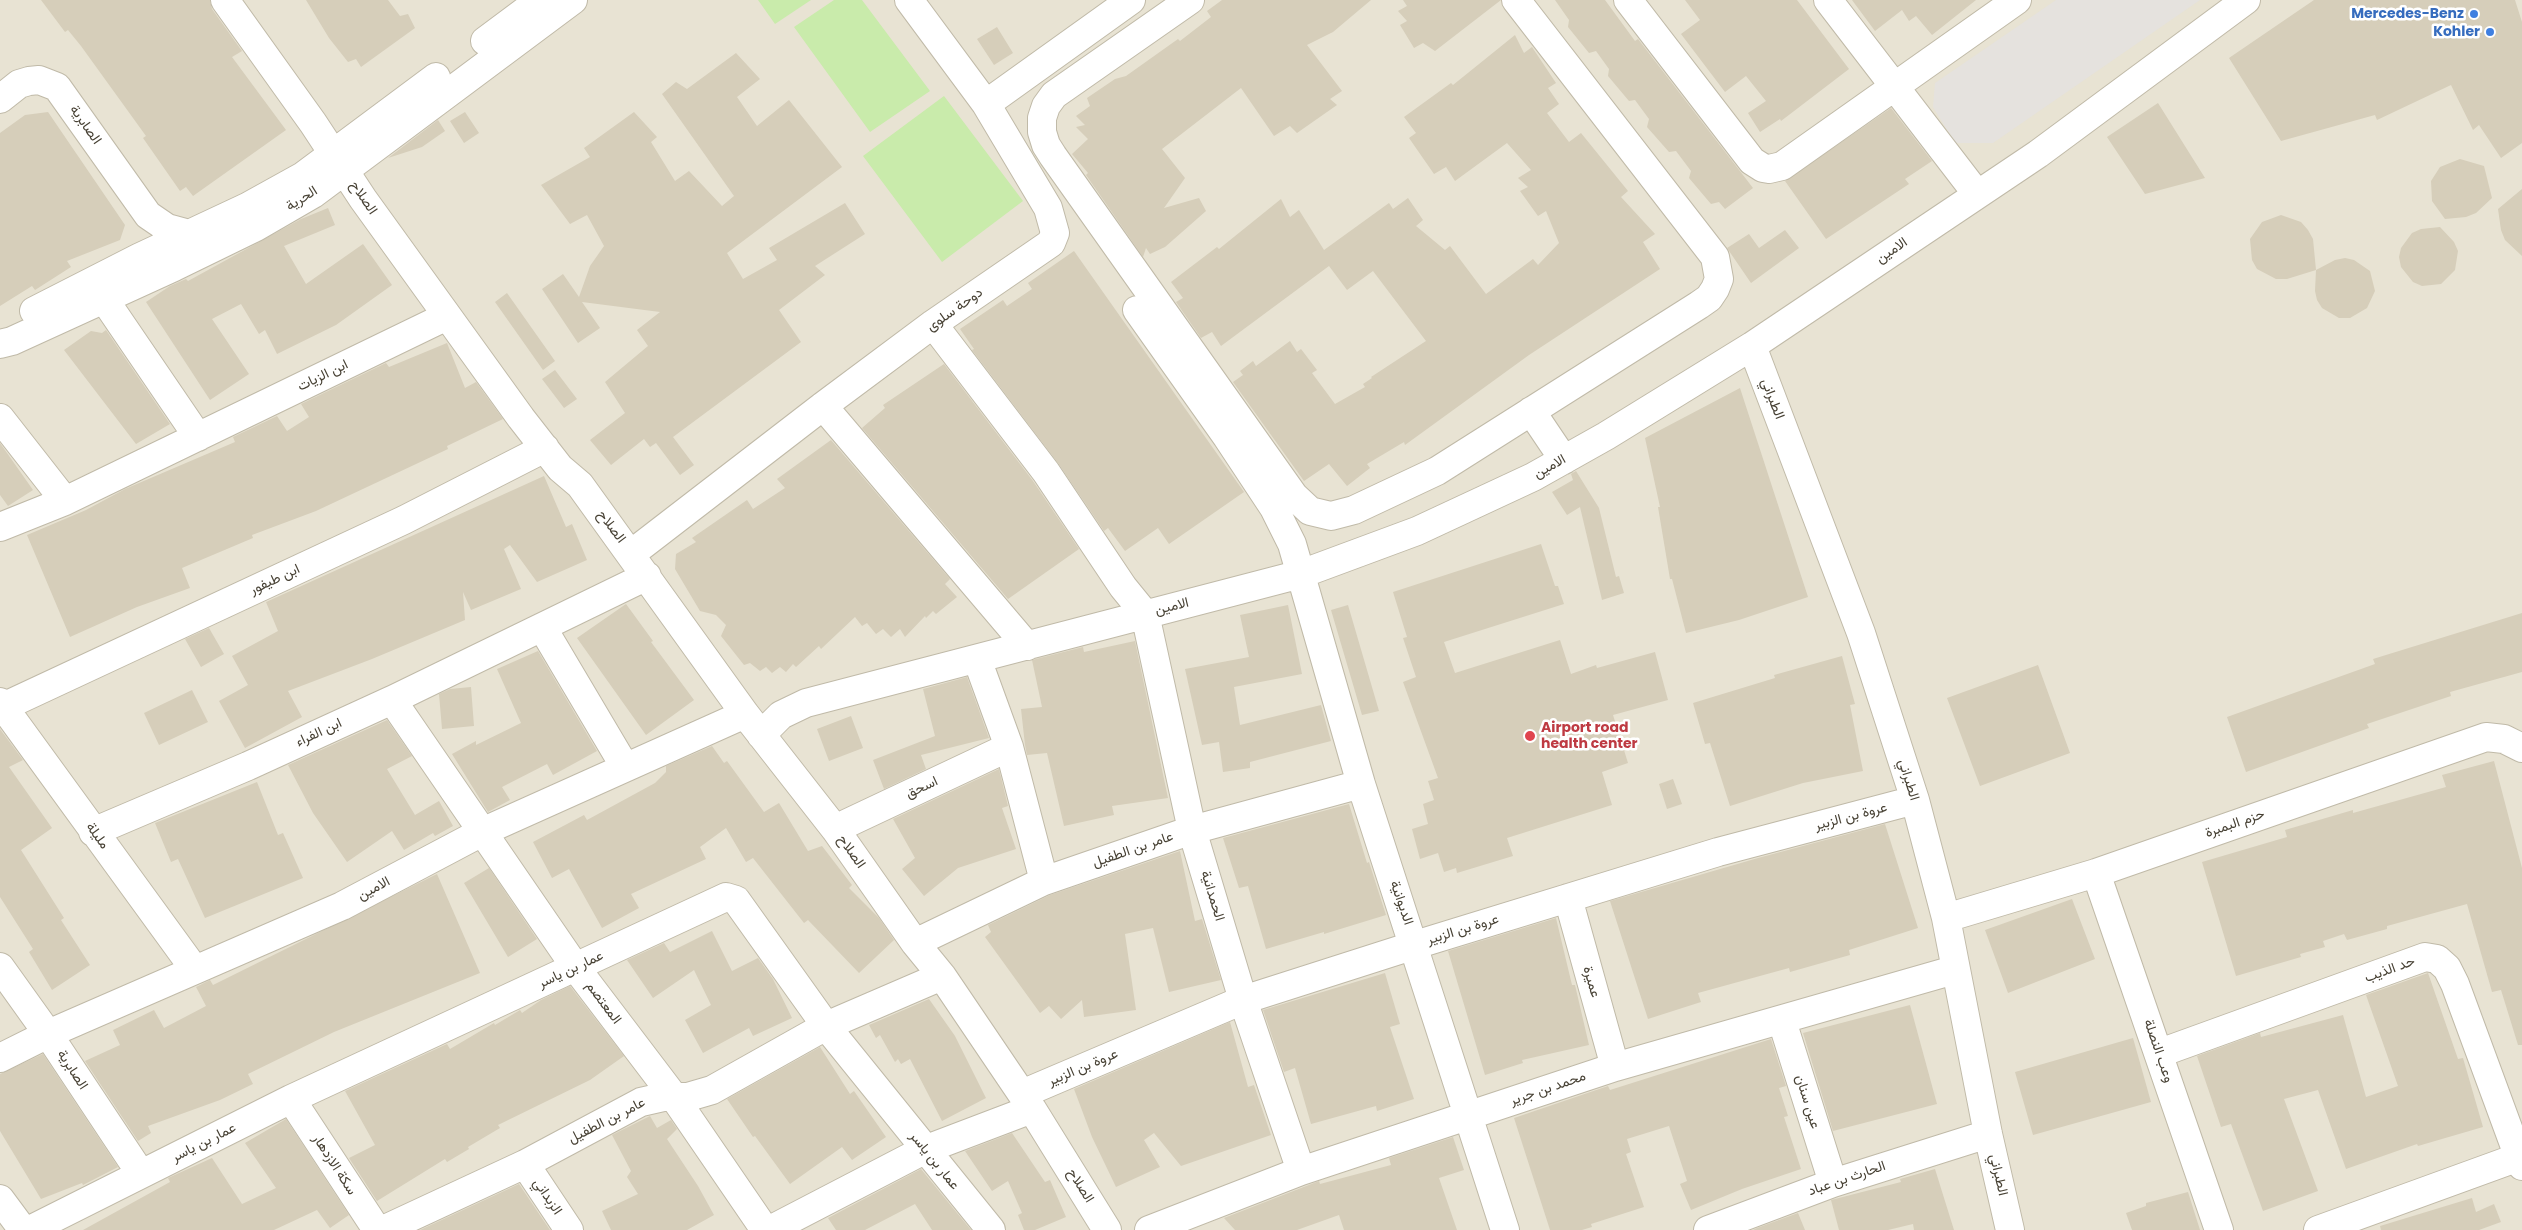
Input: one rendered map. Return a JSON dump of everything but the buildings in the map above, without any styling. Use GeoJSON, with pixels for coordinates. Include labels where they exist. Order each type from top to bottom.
{"type":"FeatureCollection","features":[{"type":"Feature","properties":{"kind":"street","name":"الصلاح"},"geometry":{"type":"LineString","coordinates":[[225,0],[345,156],[377,189],[572,460],[580,485]]}},
{"type":"Feature","properties":{"kind":"street","name":"الصلاح"},"geometry":{"type":"LineString","coordinates":[[246,0],[447,316],[560,468],[580,485],[632,554],[753,724],[835,829],[914,942],[942,976],[1027,1101],[1108,1230]]}},
{"type":"Feature","properties":{"kind":"street","name":"الحرية"},"geometry":{"type":"LineString","coordinates":[[0,344],[104,299],[256,226],[312,194],[345,156],[540,0]]}},
{"type":"Feature","properties":{"kind":"street","name":"الحرية"},"geometry":{"type":"LineString","coordinates":[[0,330],[138,258],[247,207],[302,176],[345,156],[572,0]]}},
{"type":"Feature","properties":{"kind":"street","name":"دوحة سلوى"},"geometry":{"type":"LineString","coordinates":[[632,554],[823,406],[933,324],[1051,243],[1055,233],[1048,208],[986,104],[909,0]]}},
{"type":"Feature","properties":{"kind":"street"},"geometry":{"type":"LineString","coordinates":[[986,104],[1131,0]]}},
{"type":"Feature","properties":{"kind":"street"},"geometry":{"type":"LineString","coordinates":[[1190,0],[1054,95],[1046,106],[1042,118],[1042,132],[1046,145],[1301,504],[1310,511],[1331,516],[1354,510],[1437,471],[1709,298],[1715,289],[1719,273],[1715,256],[1516,0]]}},
{"type":"Feature","properties":{"kind":"street"},"geometry":{"type":"LineString","coordinates":[[1628,0],[1752,161],[1763,168],[1782,166],[2017,0]]}},
{"type":"Feature","properties":{"kind":"street"},"geometry":{"type":"LineString","coordinates":[[1828,0],[1977,194]]}},
{"type":"Feature","properties":{"kind":"street","name":"الامين"},"geometry":{"type":"LineString","coordinates":[[0,1058],[48,1034],[342,906],[482,832],[625,767],[781,715],[806,703],[1300,574],[1380,546],[1447,518],[1558,463],[1752,346],[2038,154],[2246,0]]}},
{"type":"Feature","properties":{"kind":"street"},"geometry":{"type":"LineString","coordinates":[[1059,52],[1078,78]]}},
{"type":"Feature","properties":{"kind":"street","name":"الصابرية"},"geometry":{"type":"LineString","coordinates":[[0,99],[19,84],[29,81],[44,82],[57,87],[148,215],[167,228],[189,234]]}},
{"type":"Feature","properties":{"kind":"street"},"geometry":{"type":"LineString","coordinates":[[138,258],[147,238],[148,215]]}},
{"type":"Feature","properties":{"kind":"street"},"geometry":{"type":"LineString","coordinates":[[104,299],[198,437]]}},
{"type":"Feature","properties":{"kind":"street","name":"الديوانية"},"geometry":{"type":"LineString","coordinates":[[1137,310],[1227,437],[1274,508],[1292,544],[1361,784],[1415,944],[1505,1230]]}},
{"type":"Feature","properties":{"kind":"street","name":"ابن الزيات"},"geometry":{"type":"LineString","coordinates":[[0,527],[65,501],[447,316]]}},
{"type":"Feature","properties":{"kind":"street"},"geometry":{"type":"LineString","coordinates":[[933,324],[1046,472],[1123,586],[1146,614]]}},
{"type":"Feature","properties":{"kind":"street","name":"الطبراني"},"geometry":{"type":"LineString","coordinates":[[1752,346],[1861,633],[1915,800],[1946,918],[1954,970],[2010,1230]]}},
{"type":"Feature","properties":{"kind":"street"},"geometry":{"type":"LineString","coordinates":[[823,406],[1027,646]]}},
{"type":"Feature","properties":{"kind":"street"},"geometry":{"type":"LineString","coordinates":[[1525,415],[1558,463]]}},
{"type":"Feature","properties":{"kind":"street"},"geometry":{"type":"LineString","coordinates":[[0,418],[65,501]]}},
{"type":"Feature","properties":{"kind":"street","name":"ابن طيفور"},"geometry":{"type":"LineString","coordinates":[[2,704],[404,520],[545,448]]}},
{"type":"Feature","properties":{"kind":"street","name":"ابن الفراء"},"geometry":{"type":"LineString","coordinates":[[94,832],[248,766],[392,700],[647,576]]}},
{"type":"Feature","properties":{"kind":"street","name":"الحمدانية"},"geometry":{"type":"LineString","coordinates":[[1146,614],[1192,830],[1243,1000],[1302,1171]]}},
{"type":"Feature","properties":{"kind":"street"},"geometry":{"type":"LineString","coordinates":[[542,627],[625,767]]}},
{"type":"Feature","properties":{"kind":"street"},"geometry":{"type":"LineString","coordinates":[[977,659],[1009,747],[1044,881]]}},
{"type":"Feature","properties":{"kind":"street","name":"المعتصم"},"geometry":{"type":"LineString","coordinates":[[392,700],[576,968],[674,1097],[765,1230]]}},
{"type":"Feature","properties":{"kind":"street","name":"مليلة"},"geometry":{"type":"LineString","coordinates":[[2,704],[194,970]]}},
{"type":"Feature","properties":{"kind":"street","name":"حزم البمبرة"},"geometry":{"type":"LineString","coordinates":[[1946,918],[2096,873],[2486,737],[2504,739],[2522,748]]}},
{"type":"Feature","properties":{"kind":"street","name":"اسحق"},"geometry":{"type":"LineString","coordinates":[[835,829],[1009,747]]}},
{"type":"Feature","properties":{"kind":"street","name":"عامر بن الطفيل"},"geometry":{"type":"LineString","coordinates":[[914,942],[1044,881],[1192,830],[1361,784]]}},
{"type":"Feature","properties":{"kind":"street","name":"عروة بن الزبير"},"geometry":{"type":"LineString","coordinates":[[770,1230],[924,1150],[1243,1000],[1415,944],[1718,852],[1915,800]]}},
{"type":"Feature","properties":{"kind":"street","name":"وعب النصلة"},"geometry":{"type":"LineString","coordinates":[[2096,873],[2160,1053],[2219,1230]]}},
{"type":"Feature","properties":{"kind":"street","name":"عمار بن ياسر"},"geometry":{"type":"LineString","coordinates":[[30,1230],[291,1099],[576,968],[726,896],[736,900],[826,1026],[924,1150],[991,1230]]}},
{"type":"Feature","properties":{"kind":"street","name":"عميرة"},"geometry":{"type":"LineString","coordinates":[[1568,898],[1615,1067]]}},
{"type":"Feature","properties":{"kind":"street","name":"حد الذيب"},"geometry":{"type":"LineString","coordinates":[[2160,1053],[2425,957],[2438,959],[2447,968],[2455,984],[2520,1161]]}},
{"type":"Feature","properties":{"kind":"street","name":"الصابرية"},"geometry":{"type":"LineString","coordinates":[[0,967],[48,1034],[141,1174]]}},
{"type":"Feature","properties":{"kind":"street","name":"محمد بن جرير"},"geometry":{"type":"LineString","coordinates":[[1149,1230],[1302,1171],[1615,1067],[1782,1021],[1954,970]]}},
{"type":"Feature","properties":{"kind":"street","name":"عامر بن الطفيل"},"geometry":{"type":"LineString","coordinates":[[383,1230],[525,1164],[641,1102],[657,1098],[694,1096],[712,1090],[826,1026],[942,976]]}},
{"type":"Feature","properties":{"kind":"street","name":"عين سنان"},"geometry":{"type":"LineString","coordinates":[[1782,1021],[1833,1183]]}},
{"type":"Feature","properties":{"kind":"street","name":"سكة الازدهار"},"geometry":{"type":"LineString","coordinates":[[291,1099],[377,1230]]}},
{"type":"Feature","properties":{"kind":"street","name":"الحارث بن عباد"},"geometry":{"type":"LineString","coordinates":[[1708,1230],[1833,1183],[1988,1134]]}},
{"type":"Feature","properties":{"kind":"street"},"geometry":{"type":"LineString","coordinates":[[2318,1230],[2520,1161]]}},
{"type":"Feature","properties":{"kind":"street","name":"الزبداني"},"geometry":{"type":"LineString","coordinates":[[525,1164],[569,1230]]}},
{"type":"Feature","properties":{"kind":"street"},"geometry":{"type":"LineString","coordinates":[[0,1199],[22,1230]]}},
{"type":"Feature","properties":{"kind":"shaded area"},"geometry":{"type":"Polygon","coordinates":[[[0,0],[2522,0],[2522,1230],[0,1230],[0,0]]]}},
{"type":"Feature","properties":{"kind":"shaded area"},"geometry":{"type":"Polygon","coordinates":[[[2056,0],[2200,0],[1993,143],[1955,143],[1933,107],[1935,83],[2056,0]]]}},
{"type":"Feature","properties":{"kind":"green space"},"geometry":{"type":"Polygon","coordinates":[[[758,0],[811,0],[775,24],[758,0]]]}},
{"type":"Feature","properties":{"kind":"green space"},"geometry":{"type":"Polygon","coordinates":[[[834,0],[862,0],[930,91],[870,132],[794,27],[834,0]]]}},
{"type":"Feature","properties":{"kind":"green space"},"geometry":{"type":"Polygon","coordinates":[[[944,96],[1023,201],[942,262],[863,156],[944,96]]]}},
{"type":"Feature","properties":{"kind":"place","name":"Mercedes-Benz"},"geometry":{"type":"Point","coordinates":[2474,14]}},
{"type":"Feature","properties":{"kind":"place","name":"Kohler"},"geometry":{"type":"Point","coordinates":[2490,32]}},
{"type":"Feature","properties":{"kind":"place","name":"Airport road health center"},"geometry":{"type":"Point","coordinates":[1530,736]}}]}
